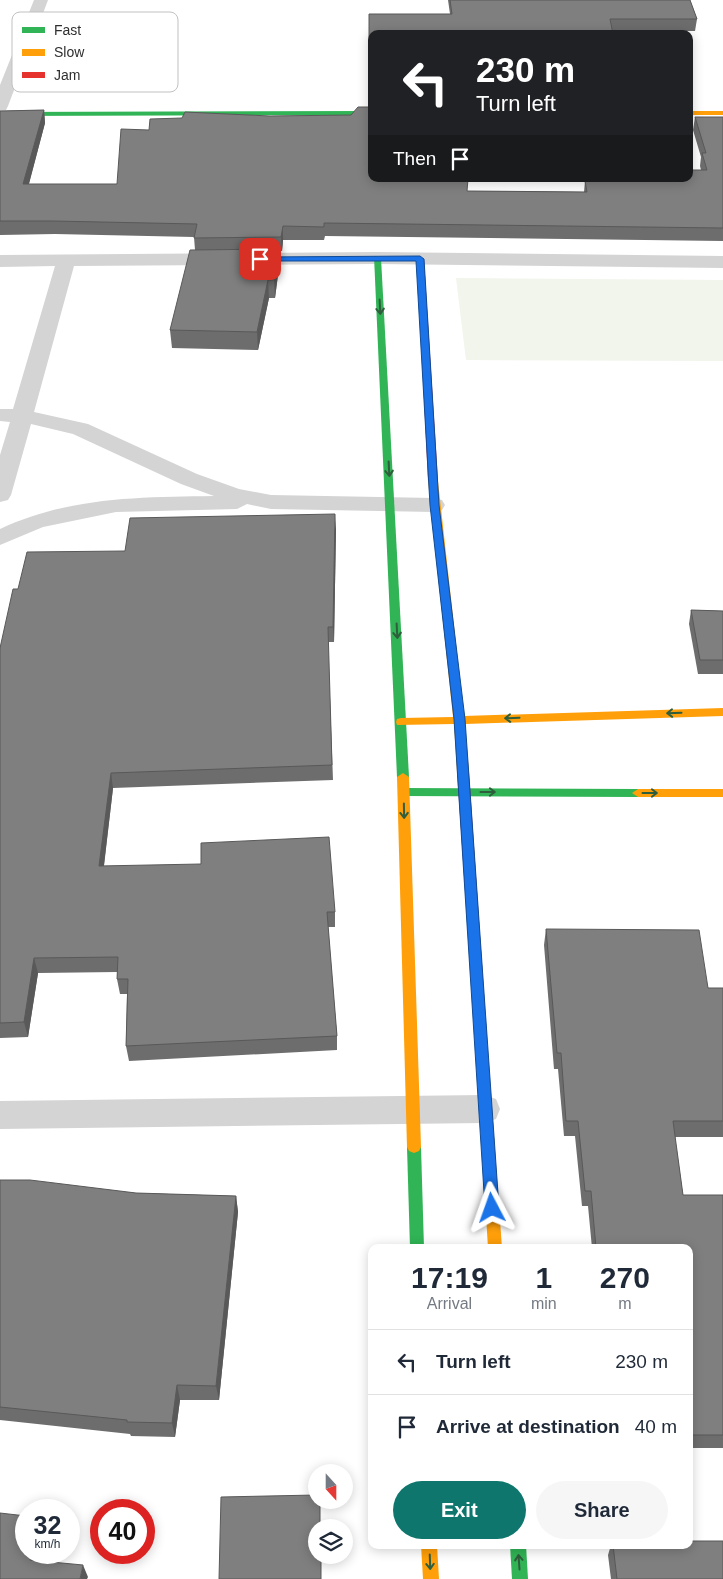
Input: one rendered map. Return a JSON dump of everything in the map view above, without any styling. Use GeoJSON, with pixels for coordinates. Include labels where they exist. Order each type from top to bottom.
{"type":"FeatureCollection","features":[{"type":"Feature","properties":{"kind":"street"},"geometry":{"type":"LineString","coordinates":[[36,12],[41,0]]}},
{"type":"Feature","properties":{"kind":"street"},"geometry":{"type":"LineString","coordinates":[[0,106],[12,75]]}},
{"type":"Feature","properties":{"kind":"street"},"geometry":{"type":"LineString","coordinates":[[693,113],[723,113]]}},
{"type":"Feature","properties":{"kind":"street"},"geometry":{"type":"LineString","coordinates":[[0,114],[368,114]]}},
{"type":"Feature","properties":{"kind":"street"},"geometry":{"type":"LineString","coordinates":[[377,258],[391,505],[404,792],[411,1110],[417,1244]]}},
{"type":"Feature","properties":{"kind":"street"},"geometry":{"type":"LineString","coordinates":[[0,261],[377,258],[723,262]]}},
{"type":"Feature","properties":{"kind":"street"},"geometry":{"type":"LineString","coordinates":[[420,259],[434,505],[459,719],[465,792],[484,1109],[495,1244]]}},
{"type":"Feature","properties":{"kind":"street"},"geometry":{"type":"LineString","coordinates":[[0,495],[11,416],[66,260]]}},
{"type":"Feature","properties":{"kind":"street"},"geometry":{"type":"LineString","coordinates":[[11,416],[80,430],[189,479],[234,495],[271,502]]}},
{"type":"Feature","properties":{"kind":"street"},"geometry":{"type":"LineString","coordinates":[[0,538],[36,521],[116,505],[271,502],[434,505]]}},
{"type":"Feature","properties":{"kind":"street"},"geometry":{"type":"LineString","coordinates":[[401,722],[723,712]]}},
{"type":"Feature","properties":{"kind":"street"},"geometry":{"type":"LineString","coordinates":[[404,792],[723,793]]}},
{"type":"Feature","properties":{"kind":"street"},"geometry":{"type":"LineString","coordinates":[[0,1115],[484,1109]]}},
{"type":"Feature","properties":{"kind":"street"},"geometry":{"type":"LineString","coordinates":[[429,1549],[431,1579]]}},
{"type":"Feature","properties":{"kind":"street"},"geometry":{"type":"LineString","coordinates":[[518,1549],[520,1579]]}},
{"type":"Feature","properties":{"kind":"shaded area"},"geometry":{"type":"Polygon","coordinates":[[[456,278],[723,280],[723,361],[466,360],[456,278]]]}},
{"type":"Feature","properties":{"kind":"building"},"geometry":{"type":"Polygon","coordinates":[[[450,0],[690,0],[697,19],[610,19],[612,30],[369,30],[369,14],[452,14],[450,0]]]}},
{"type":"Feature","properties":{"kind":"building"},"geometry":{"type":"Polygon","coordinates":[[[358,107],[368,107],[368,182],[468,182],[467,191],[587,192],[585,182],[693,182],[693,170],[707,170],[702,153],[706,153],[695,117],[723,117],[723,228],[324,223],[324,227],[283,226],[281,237],[194,238],[197,224],[0,221],[0,111],[44,110],[23,184],[117,184],[121,129],[149,130],[150,119],[182,118],[185,112],[270,116],[351,115],[358,107]]]}},
{"type":"Feature","properties":{"kind":"building"},"geometry":{"type":"Polygon","coordinates":[[[279,249],[274,280],[268,280],[257,332],[170,330],[190,250],[279,249]]]}},
{"type":"Feature","properties":{"kind":"building"},"geometry":{"type":"Polygon","coordinates":[[[335,514],[333,627],[328,627],[332,765],[111,773],[99,866],[201,864],[201,843],[329,837],[335,912],[327,912],[337,1036],[126,1046],[128,979],[117,979],[118,957],[34,958],[24,1022],[0,1023],[0,648],[13,589],[18,589],[27,552],[125,551],[130,518],[335,514]]]}},
{"type":"Feature","properties":{"kind":"building"},"geometry":{"type":"Polygon","coordinates":[[[691,610],[723,611],[723,660],[700,660],[691,610]]]}},
{"type":"Feature","properties":{"kind":"building"},"geometry":{"type":"Polygon","coordinates":[[[546,929],[699,930],[708,988],[723,988],[723,1121],[673,1121],[683,1195],[723,1195],[723,1435],[693,1435],[693,1244],[596,1244],[591,1191],[585,1191],[578,1121],[566,1121],[561,1053],[557,1053],[546,929]]]}},
{"type":"Feature","properties":{"kind":"building"},"geometry":{"type":"Polygon","coordinates":[[[0,1180],[30,1180],[136,1193],[236,1196],[216,1386],[177,1385],[172,1423],[127,1422],[127,1420],[0,1407],[0,1180]]]}},
{"type":"Feature","properties":{"kind":"building"},"geometry":{"type":"Polygon","coordinates":[[[308,1495],[308,1509],[320,1509],[320,1519],[308,1519],[308,1564],[321,1564],[321,1579],[219,1579],[221,1497],[308,1495]]]}},
{"type":"Feature","properties":{"kind":"building"},"geometry":{"type":"Polygon","coordinates":[[[0,1513],[15,1515],[15,1564],[83,1565],[80,1579],[0,1579],[0,1513]]]}},
{"type":"Feature","properties":{"kind":"building"},"geometry":{"type":"Polygon","coordinates":[[[693,1541],[723,1541],[723,1579],[617,1579],[613,1549],[693,1549],[693,1541]]]}},
{"type":"Feature","properties":{"kind":"traffic: fast"},"geometry":{"type":"LineString","coordinates":[[0,114],[368,113]]}},
{"type":"Feature","properties":{"kind":"traffic: fast"},"geometry":{"type":"LineString","coordinates":[[377,258],[403,777]]}},
{"type":"Feature","properties":{"kind":"traffic: fast"},"geometry":{"type":"LineString","coordinates":[[404,792],[638,793]]}},
{"type":"Feature","properties":{"kind":"traffic: fast"},"geometry":{"type":"LineString","coordinates":[[414,1147],[417,1244]]}},
{"type":"Feature","properties":{"kind":"traffic: fast"},"geometry":{"type":"LineString","coordinates":[[518,1549],[520,1579]]}},
{"type":"Feature","properties":{"kind":"traffic: slow"},"geometry":{"type":"LineString","coordinates":[[693,113],[723,113]]}},
{"type":"Feature","properties":{"kind":"traffic: slow"},"geometry":{"type":"LineString","coordinates":[[433,481],[463,772]]}},
{"type":"Feature","properties":{"kind":"traffic: slow"},"geometry":{"type":"LineString","coordinates":[[401,722],[723,712]]}},
{"type":"Feature","properties":{"kind":"traffic: slow"},"geometry":{"type":"LineString","coordinates":[[403,777],[414,1147]]}},
{"type":"Feature","properties":{"kind":"traffic: slow"},"geometry":{"type":"LineString","coordinates":[[638,793],[723,793]]}},
{"type":"Feature","properties":{"kind":"traffic: slow"},"geometry":{"type":"LineString","coordinates":[[482,1053],[495,1244]]}},
{"type":"Feature","properties":{"kind":"traffic: slow"},"geometry":{"type":"LineString","coordinates":[[429,1549],[431,1579]]}},
{"type":"Feature","properties":{"kind":"traffic: jam"},"geometry":{"type":"LineString","coordinates":[[420,259],[433,481]]}},
{"type":"Feature","properties":{"kind":"traffic: jam"},"geometry":{"type":"LineString","coordinates":[[463,772],[482,1053]]}},
{"type":"Feature","properties":{"kind":"route"},"geometry":{"type":"LineString","coordinates":[[260,259],[420,259],[434,505],[459,719],[492,1208]]}}]}
